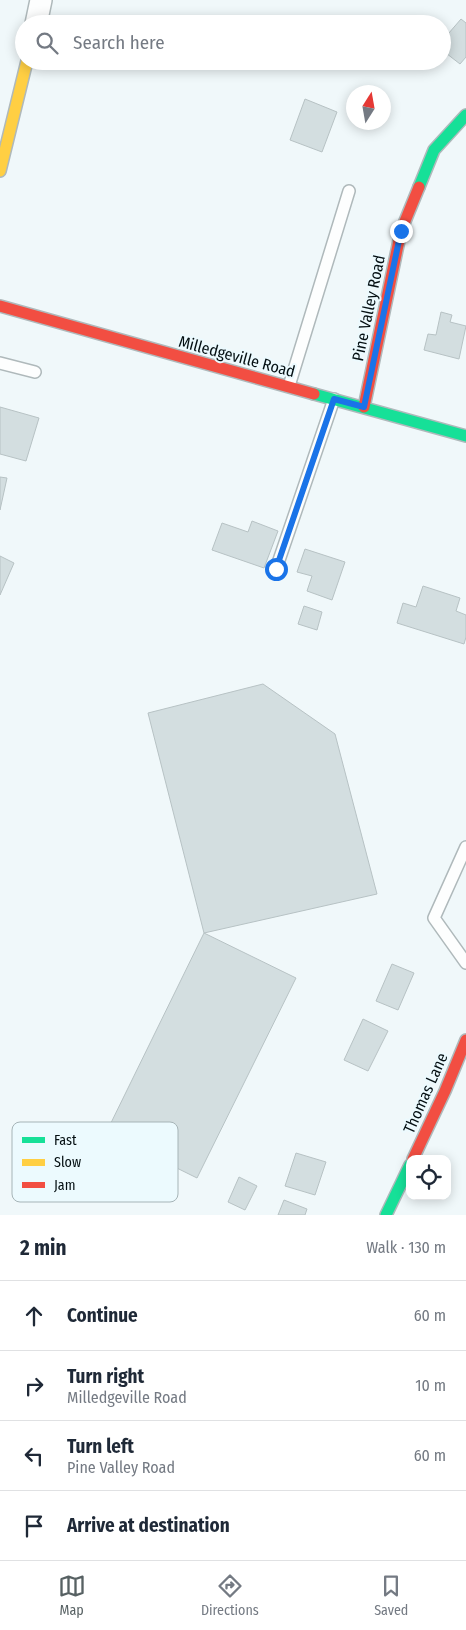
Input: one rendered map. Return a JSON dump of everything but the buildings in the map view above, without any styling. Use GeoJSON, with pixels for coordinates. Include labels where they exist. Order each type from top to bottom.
{"type":"FeatureCollection","features":[{"type":"Feature","properties":{"kind":"street"},"geometry":{"type":"LineString","coordinates":[[38,15],[41,0]]}},
{"type":"Feature","properties":{"kind":"street"},"geometry":{"type":"LineString","coordinates":[[0,171],[24,70]]}},
{"type":"Feature","properties":{"kind":"street","name":"Pine Valley Road"},"geometry":{"type":"LineString","coordinates":[[364,407],[401,231],[434,150],[466,115]]}},
{"type":"Feature","properties":{"kind":"street","name":"Milledgeville Road"},"geometry":{"type":"LineString","coordinates":[[0,306],[466,436]]}},
{"type":"Feature","properties":{"kind":"street","name":"Thomas Lane"},"geometry":{"type":"LineString","coordinates":[[415,1155],[445,1091],[466,1040]]}},
{"type":"Feature","properties":{"kind":"street"},"geometry":{"type":"LineString","coordinates":[[386,1215],[406,1173]]}},
{"type":"Feature","properties":{"kind":"lane"},"geometry":{"type":"LineString","coordinates":[[289,386],[349,191]]}},
{"type":"Feature","properties":{"kind":"lane"},"geometry":{"type":"LineString","coordinates":[[0,363],[35,372]]}},
{"type":"Feature","properties":{"kind":"lane"},"geometry":{"type":"LineString","coordinates":[[276,569],[334,399]]}},
{"type":"Feature","properties":{"kind":"lane"},"geometry":{"type":"LineString","coordinates":[[466,847],[434,918],[466,963]]}},
{"type":"Feature","properties":{"kind":"traffic: fast"},"geometry":{"type":"LineString","coordinates":[[419,187],[434,150],[466,115]]}},
{"type":"Feature","properties":{"kind":"traffic: fast"},"geometry":{"type":"LineString","coordinates":[[314,394],[466,436]]}},
{"type":"Feature","properties":{"kind":"traffic: fast"},"geometry":{"type":"LineString","coordinates":[[386,1215],[406,1173]]}},
{"type":"Feature","properties":{"kind":"traffic: slow"},"geometry":{"type":"LineString","coordinates":[[0,171],[25,70]]}},
{"type":"Feature","properties":{"kind":"traffic: jam"},"geometry":{"type":"LineString","coordinates":[[364,407],[401,231],[419,187]]}},
{"type":"Feature","properties":{"kind":"traffic: jam"},"geometry":{"type":"LineString","coordinates":[[0,306],[314,394]]}},
{"type":"Feature","properties":{"kind":"traffic: jam"},"geometry":{"type":"LineString","coordinates":[[415,1155],[445,1091],[466,1040]]}},
{"type":"Feature","properties":{"kind":"route"},"geometry":{"type":"LineString","coordinates":[[276,569],[334,399],[364,407],[401,231]]}}]}
